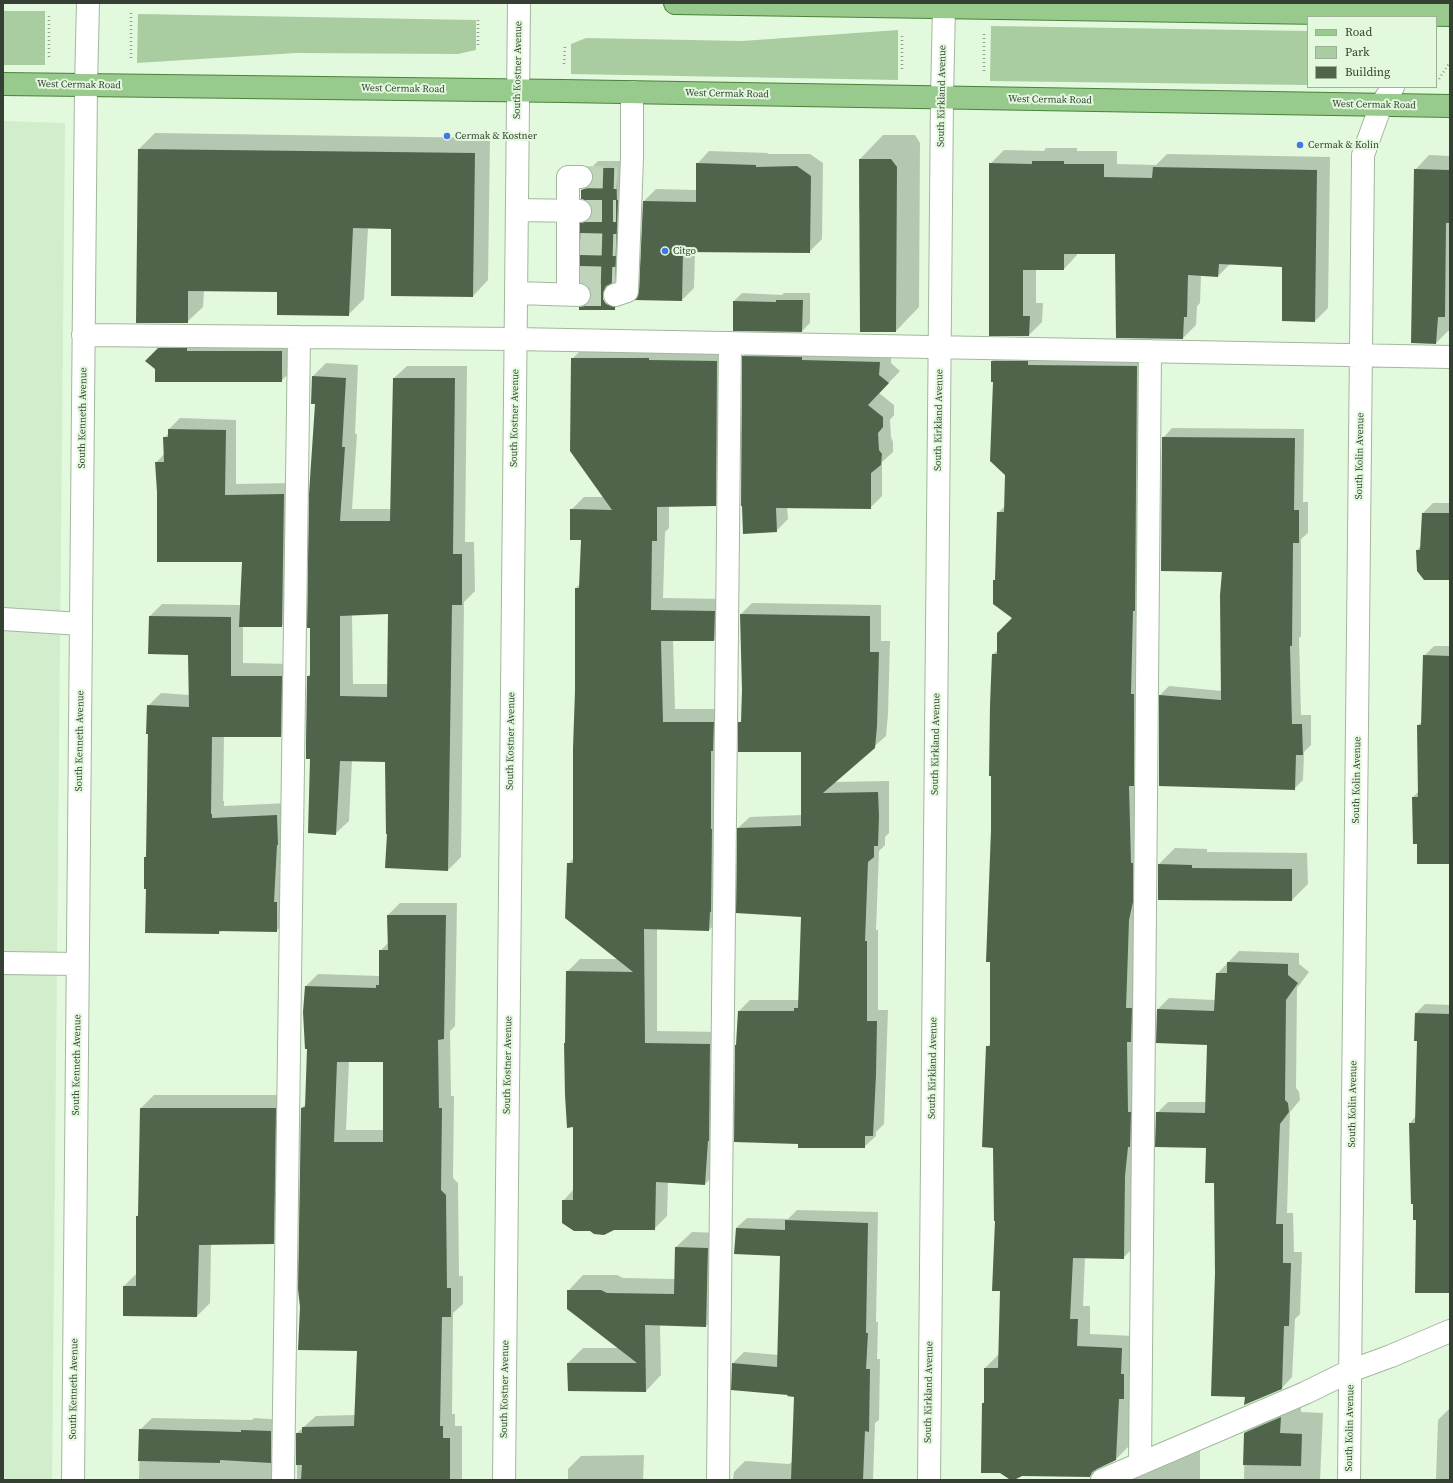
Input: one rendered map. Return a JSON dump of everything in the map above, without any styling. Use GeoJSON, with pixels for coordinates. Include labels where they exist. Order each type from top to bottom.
{"type":"FeatureCollection","features":[{"type":"Feature","properties":{"kind":"main road"},"geometry":{"type":"LineString","coordinates":[[675,3],[1445,15]]}},
{"type":"Feature","properties":{"kind":"main road","name":"West Cermak Road"},"geometry":{"type":"LineString","coordinates":[[3,84],[632,92],[1450,106]]}},
{"type":"Feature","properties":{"kind":"street","name":"South Kenneth Avenue"},"geometry":{"type":"LineString","coordinates":[[73,1480],[77,964],[88,3]]}},
{"type":"Feature","properties":{"kind":"street","name":"South Kostner Avenue"},"geometry":{"type":"LineString","coordinates":[[504,1480],[519,3]]}},
{"type":"Feature","properties":{"kind":"street","name":"South Kirkland Avenue"},"geometry":{"type":"LineString","coordinates":[[929,1480],[939,347],[944,7]]}},
{"type":"Feature","properties":{"kind":"street","name":"South Kolin Avenue"},"geometry":{"type":"LineString","coordinates":[[1349,1480],[1364,155],[1381,105],[1392,88]]}},
{"type":"Feature","properties":{"kind":"street"},"geometry":{"type":"LineString","coordinates":[[619,284],[624,178],[632,92]]}},
{"type":"Feature","properties":{"kind":"street"},"geometry":{"type":"LineString","coordinates":[[516,293],[574,286],[574,211],[568,177],[581,177]]}},
{"type":"Feature","properties":{"kind":"street"},"geometry":{"type":"LineString","coordinates":[[517,210],[574,211]]}},
{"type":"Feature","properties":{"kind":"street"},"geometry":{"type":"LineString","coordinates":[[84,334],[515,339],[1450,357]]}},
{"type":"Feature","properties":{"kind":"street"},"geometry":{"type":"LineString","coordinates":[[283,1480],[299,337]]}},
{"type":"Feature","properties":{"kind":"street"},"geometry":{"type":"LineString","coordinates":[[718,1480],[730,343]]}},
{"type":"Feature","properties":{"kind":"street"},"geometry":{"type":"LineString","coordinates":[[1140,1464],[1150,351]]}},
{"type":"Feature","properties":{"kind":"street"},"geometry":{"type":"LineString","coordinates":[[3,620],[81,624]]}},
{"type":"Feature","properties":{"kind":"street"},"geometry":{"type":"LineString","coordinates":[[3,963],[77,964]]}},
{"type":"Feature","properties":{"kind":"street"},"geometry":{"type":"LineString","coordinates":[[1102,1480],[1450,1330]]}},
{"type":"Feature","properties":{"kind":"path"},"geometry":{"type":"LineString","coordinates":[[131,12],[131,63]]}},
{"type":"Feature","properties":{"kind":"path"},"geometry":{"type":"LineString","coordinates":[[49,14],[49,59]]}},
{"type":"Feature","properties":{"kind":"path"},"geometry":{"type":"LineString","coordinates":[[478,17],[478,45]]}},
{"type":"Feature","properties":{"kind":"path"},"geometry":{"type":"LineString","coordinates":[[984,29],[984,73]]}},
{"type":"Feature","properties":{"kind":"path"},"geometry":{"type":"LineString","coordinates":[[902,30],[902,72]]}},
{"type":"Feature","properties":{"kind":"path"},"geometry":{"type":"LineString","coordinates":[[564,66],[565,46]]}},
{"type":"Feature","properties":{"kind":"path"},"geometry":{"type":"LineString","coordinates":[[1437,81],[1450,62]]}},
{"type":"Feature","properties":{"kind":"shaded area"},"geometry":{"type":"Polygon","coordinates":[[[3,121],[65,123],[52,1480],[3,1480],[3,121]]]}},
{"type":"Feature","properties":{"kind":"green space"},"geometry":{"type":"Polygon","coordinates":[[[3,11],[45,11],[45,65],[3,65],[3,11]]]}},
{"type":"Feature","properties":{"kind":"green space"},"geometry":{"type":"Polygon","coordinates":[[[138,14],[476,20],[476,50],[458,54],[296,53],[137,63],[138,14]]]}},
{"type":"Feature","properties":{"kind":"green space"},"geometry":{"type":"Polygon","coordinates":[[[991,26],[1307,31],[1307,85],[990,81],[991,26]]]}},
{"type":"Feature","properties":{"kind":"green space"},"geometry":{"type":"Polygon","coordinates":[[[898,30],[898,80],[571,74],[571,44],[586,38],[742,41],[898,30]]]}},
{"type":"Feature","properties":{"kind":"building"},"geometry":{"type":"Polygon","coordinates":[[[138,149],[475,153],[473,297],[391,296],[391,229],[353,228],[349,316],[277,315],[277,292],[188,291],[188,323],[136,323],[138,149]]]}},
{"type":"Feature","properties":{"kind":"building"},"geometry":{"type":"Polygon","coordinates":[[[859,159],[891,159],[897,167],[896,332],[860,332],[859,159]]]}},
{"type":"Feature","properties":{"kind":"building"},"geometry":{"type":"Polygon","coordinates":[[[1032,161],[1064,161],[1064,164],[1104,164],[1104,177],[1152,178],[1153,167],[1317,170],[1315,322],[1282,321],[1282,267],[1219,264],[1218,277],[1188,275],[1187,317],[1184,317],[1183,339],[1116,338],[1115,254],[1064,254],[1064,270],[1023,270],[1023,316],[1030,316],[1029,336],[989,336],[989,163],[1032,164],[1032,161]]]}},
{"type":"Feature","properties":{"kind":"building"},"geometry":{"type":"Polygon","coordinates":[[[696,163],[756,165],[756,167],[797,166],[811,176],[810,253],[683,252],[682,301],[634,300],[637,298],[639,291],[643,201],[696,202],[696,163]]]}},
{"type":"Feature","properties":{"kind":"building"},"geometry":{"type":"Polygon","coordinates":[[[589,168],[616,168],[618,200],[615,282],[606,286],[603,293],[603,299],[606,304],[615,307],[615,310],[579,310],[579,307],[585,306],[589,302],[591,296],[590,289],[586,285],[580,283],[580,223],[586,222],[590,218],[592,211],[591,205],[587,201],[581,199],[581,190],[588,188],[592,183],[592,171],[589,168]]]}},
{"type":"Feature","properties":{"kind":"building"},"geometry":{"type":"Polygon","coordinates":[[[1414,169],[1450,170],[1450,223],[1446,223],[1445,317],[1438,317],[1436,344],[1411,343],[1414,169]]]}},
{"type":"Feature","properties":{"kind":"building"},"geometry":{"type":"Polygon","coordinates":[[[776,300],[803,300],[802,332],[733,331],[733,301],[776,302],[776,300]]]}},
{"type":"Feature","properties":{"kind":"building"},"geometry":{"type":"Polygon","coordinates":[[[158,348],[187,348],[187,351],[282,351],[282,382],[155,382],[155,369],[145,361],[158,348]]]}},
{"type":"Feature","properties":{"kind":"building"},"geometry":{"type":"Polygon","coordinates":[[[742,356],[802,357],[802,360],[880,362],[879,375],[889,383],[868,405],[883,417],[883,427],[878,433],[879,450],[882,454],[881,465],[871,473],[871,509],[776,508],[777,532],[743,534],[741,506],[742,356]]]}},
{"type":"Feature","properties":{"kind":"building"},"geometry":{"type":"Polygon","coordinates":[[[571,358],[649,358],[649,360],[717,361],[716,506],[657,507],[657,541],[652,541],[651,610],[715,611],[714,641],[661,641],[663,722],[714,722],[713,751],[711,751],[712,829],[711,912],[709,931],[644,929],[645,1043],[710,1044],[709,1141],[705,1185],[656,1182],[655,1230],[614,1230],[604,1235],[594,1234],[590,1231],[574,1231],[562,1223],[562,1200],[573,1200],[573,1127],[567,1128],[565,1095],[564,1043],[566,971],[633,972],[565,918],[567,863],[573,863],[575,588],[579,588],[581,540],[570,540],[570,509],[612,510],[570,451],[571,358]]]}},
{"type":"Feature","properties":{"kind":"building"},"geometry":{"type":"Polygon","coordinates":[[[991,361],[1028,361],[1028,365],[1137,366],[1135,611],[1133,611],[1131,694],[1134,694],[1134,786],[1129,786],[1131,863],[1133,863],[1133,902],[1129,920],[1126,1008],[1132,1008],[1131,1042],[1127,1042],[1128,1112],[1131,1112],[1130,1147],[1128,1147],[1125,1176],[1124,1259],[1073,1258],[1070,1319],[1078,1319],[1077,1346],[1122,1348],[1121,1374],[1124,1374],[1124,1399],[1119,1399],[1116,1460],[1092,1472],[1090,1477],[1022,1476],[1016,1479],[1009,1479],[1000,1473],[981,1473],[984,1368],[998,1368],[1000,1291],[992,1291],[995,1221],[993,1148],[982,1147],[986,1046],[990,1046],[990,962],[986,962],[991,830],[991,776],[989,776],[990,705],[992,654],[997,654],[997,633],[1012,618],[993,604],[997,512],[1004,512],[1005,475],[990,461],[993,382],[991,382],[991,361]]]}},
{"type":"Feature","properties":{"kind":"building"},"geometry":{"type":"Polygon","coordinates":[[[312,376],[346,378],[342,447],[345,447],[340,521],[390,521],[393,378],[455,378],[453,554],[462,554],[462,605],[452,605],[448,871],[385,868],[387,834],[385,762],[340,761],[336,835],[308,833],[310,759],[306,759],[306,743],[307,676],[310,676],[310,628],[307,628],[309,494],[315,404],[311,404],[312,376]],[[388,614],[340,616],[340,696],[387,697],[388,614]]]}},
{"type":"Feature","properties":{"kind":"building"},"geometry":{"type":"Polygon","coordinates":[[[168,429],[226,430],[225,495],[284,494],[282,627],[239,627],[242,562],[157,562],[157,492],[155,462],[164,462],[163,437],[168,437],[168,429]]]}},
{"type":"Feature","properties":{"kind":"building"},"geometry":{"type":"Polygon","coordinates":[[[1162,437],[1295,438],[1294,510],[1299,510],[1299,543],[1293,543],[1292,646],[1290,646],[1292,724],[1302,724],[1303,755],[1296,755],[1295,790],[1159,786],[1159,695],[1221,700],[1220,595],[1222,572],[1161,571],[1162,437]]]}},
{"type":"Feature","properties":{"kind":"building"},"geometry":{"type":"Polygon","coordinates":[[[1422,513],[1450,513],[1450,580],[1424,580],[1417,571],[1416,550],[1420,550],[1422,513]]]}},
{"type":"Feature","properties":{"kind":"building"},"geometry":{"type":"Polygon","coordinates":[[[740,614],[870,616],[870,652],[879,652],[875,748],[823,793],[878,792],[878,846],[874,846],[874,857],[868,862],[865,941],[867,941],[867,1021],[877,1021],[876,1075],[873,1136],[865,1136],[865,1148],[798,1148],[798,1144],[734,1142],[735,1045],[738,1011],[794,1011],[794,1008],[798,1008],[801,917],[736,913],[737,828],[801,826],[801,752],[738,752],[738,722],[741,722],[742,690],[740,614]]]}},
{"type":"Feature","properties":{"kind":"building"},"geometry":{"type":"Polygon","coordinates":[[[149,616],[231,617],[231,676],[282,676],[281,737],[212,737],[212,818],[277,815],[278,845],[274,902],[277,902],[277,932],[219,931],[219,934],[145,933],[146,889],[144,889],[144,857],[146,857],[147,705],[189,707],[188,655],[148,654],[149,616]]]}},
{"type":"Feature","properties":{"kind":"building"},"geometry":{"type":"Polygon","coordinates":[[[1423,655],[1450,656],[1450,864],[1417,864],[1417,844],[1413,844],[1412,797],[1418,797],[1417,725],[1421,725],[1423,655]]]}},
{"type":"Feature","properties":{"kind":"building"},"geometry":{"type":"Polygon","coordinates":[[[1158,864],[1192,865],[1192,868],[1292,869],[1292,901],[1158,900],[1158,864]]]}},
{"type":"Feature","properties":{"kind":"building"},"geometry":{"type":"Polygon","coordinates":[[[387,915],[446,915],[444,1039],[438,1040],[439,1108],[442,1108],[441,1190],[446,1195],[447,1288],[451,1288],[451,1317],[442,1317],[440,1426],[443,1426],[443,1438],[450,1438],[450,1480],[301,1480],[302,1465],[296,1465],[296,1433],[302,1433],[302,1427],[354,1426],[357,1351],[298,1350],[300,1307],[298,1289],[301,1108],[305,1107],[307,1049],[305,1049],[303,1012],[305,986],[376,988],[376,985],[379,985],[379,950],[388,950],[387,915]],[[337,1062],[334,1142],[383,1142],[383,1062],[337,1062]]]}},
{"type":"Feature","properties":{"kind":"building"},"geometry":{"type":"Polygon","coordinates":[[[1227,962],[1288,964],[1288,975],[1298,983],[1286,1000],[1285,1100],[1288,1103],[1289,1112],[1280,1124],[1276,1224],[1283,1224],[1283,1263],[1291,1263],[1289,1326],[1284,1326],[1282,1389],[1244,1405],[1245,1397],[1211,1396],[1215,1273],[1214,1183],[1205,1183],[1206,1148],[1155,1147],[1156,1112],[1205,1113],[1207,1045],[1156,1043],[1157,1009],[1214,1011],[1216,973],[1227,973],[1227,962]]]}},
{"type":"Feature","properties":{"kind":"building"},"geometry":{"type":"Polygon","coordinates":[[[1415,1013],[1450,1014],[1450,1293],[1415,1293],[1416,1220],[1413,1220],[1413,1204],[1411,1204],[1409,1123],[1415,1123],[1417,1041],[1414,1041],[1415,1013]]]}},
{"type":"Feature","properties":{"kind":"building"},"geometry":{"type":"Polygon","coordinates":[[[140,1108],[276,1108],[274,1244],[199,1245],[197,1317],[123,1316],[123,1286],[136,1286],[136,1216],[138,1216],[140,1108]]]}},
{"type":"Feature","properties":{"kind":"building"},"geometry":{"type":"Polygon","coordinates":[[[785,1220],[868,1223],[866,1333],[868,1333],[866,1369],[870,1369],[869,1432],[865,1431],[863,1480],[791,1480],[794,1397],[787,1396],[788,1395],[731,1390],[732,1363],[777,1367],[780,1256],[734,1254],[736,1228],[785,1230],[785,1220]]]}},
{"type":"Feature","properties":{"kind":"building"},"geometry":{"type":"Polygon","coordinates":[[[675,1247],[708,1248],[706,1327],[645,1325],[646,1392],[568,1391],[567,1363],[637,1363],[567,1309],[567,1290],[601,1290],[607,1293],[674,1294],[675,1247]]]}},
{"type":"Feature","properties":{"kind":"building"},"geometry":{"type":"Polygon","coordinates":[[[1281,1417],[1280,1433],[1302,1434],[1301,1466],[1243,1465],[1244,1433],[1281,1417]]]}},
{"type":"Feature","properties":{"kind":"building"},"geometry":{"type":"Polygon","coordinates":[[[139,1429],[241,1432],[241,1430],[271,1431],[271,1463],[220,1460],[220,1463],[138,1461],[139,1429]]]}},
{"type":"Feature","properties":{"kind":"tunnel"},"geometry":{"type":"LineString","coordinates":[[581,177],[617,178]]}},
{"type":"Feature","properties":{"kind":"tunnel"},"geometry":{"type":"LineString","coordinates":[[580,211],[616,211]]}},
{"type":"Feature","properties":{"kind":"tunnel"},"geometry":{"type":"LineString","coordinates":[[580,244],[616,245]]}},
{"type":"Feature","properties":{"kind":"tunnel"},"geometry":{"type":"LineString","coordinates":[[579,277],[615,278]]}},
{"type":"Feature","properties":{"kind":"tunnel"},"geometry":{"type":"LineString","coordinates":[[579,295],[615,295]]}},
{"type":"Feature","properties":{"kind":"place","name":"Cermak & Kostner"},"geometry":{"type":"Point","coordinates":[447,136]}},
{"type":"Feature","properties":{"kind":"place","name":"Cermak & Kolin"},"geometry":{"type":"Point","coordinates":[1300,145]}},
{"type":"Feature","properties":{"kind":"place","name":"Citgo"},"geometry":{"type":"Point","coordinates":[665,251]}}]}
